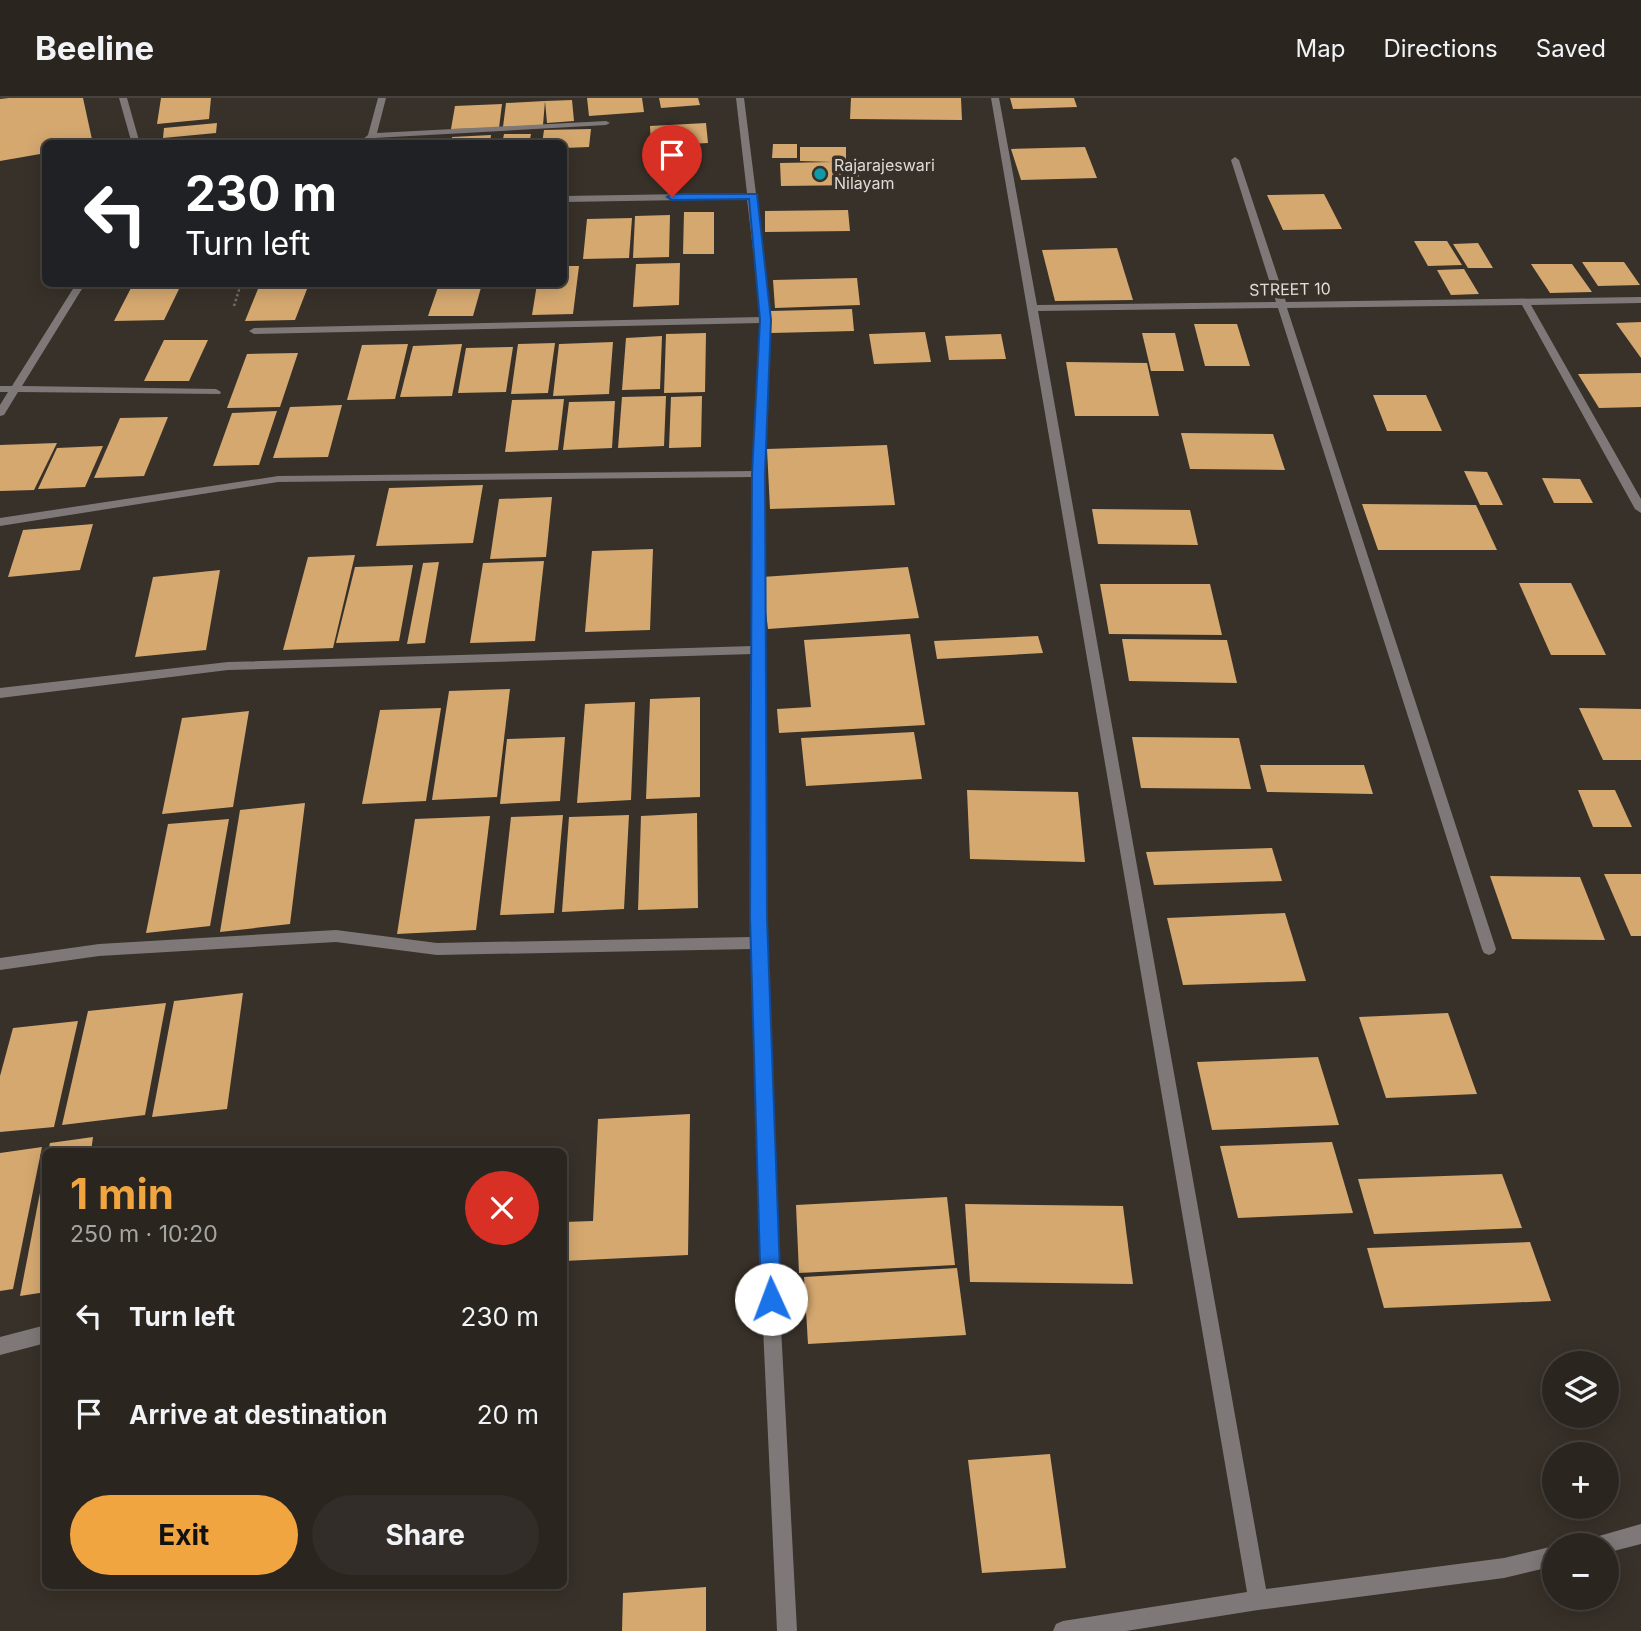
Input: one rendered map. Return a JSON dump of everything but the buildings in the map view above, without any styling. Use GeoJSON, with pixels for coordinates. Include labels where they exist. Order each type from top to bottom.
{"type":"FeatureCollection","features":[{"type":"Feature","properties":{"kind":"street"},"geometry":{"type":"LineString","coordinates":[[123,98],[135,140]]}},
{"type":"Feature","properties":{"kind":"street"},"geometry":{"type":"LineString","coordinates":[[372,136],[382,98]]}},
{"type":"Feature","properties":{"kind":"street"},"geometry":{"type":"LineString","coordinates":[[740,98],[754,196],[766,320],[759,474],[759,943],[772,1327],[788,1631]]}},
{"type":"Feature","properties":{"kind":"street"},"geometry":{"type":"LineString","coordinates":[[995,98],[1258,1600]]}},
{"type":"Feature","properties":{"kind":"street"},"geometry":{"type":"LineString","coordinates":[[366,140],[372,136],[607,123]]}},
{"type":"Feature","properties":{"kind":"street"},"geometry":{"type":"LineString","coordinates":[[1235,160],[1489,949]]}},
{"type":"Feature","properties":{"kind":"street"},"geometry":{"type":"LineString","coordinates":[[567,199],[754,196]]}},
{"type":"Feature","properties":{"kind":"street"},"geometry":{"type":"LineString","coordinates":[[0,412],[78,287]]}},
{"type":"Feature","properties":{"kind":"street","name":"STREET 10"},"geometry":{"type":"LineString","coordinates":[[1032,308],[1641,300]]}},
{"type":"Feature","properties":{"kind":"street"},"geometry":{"type":"LineString","coordinates":[[1525,302],[1641,509]]}},
{"type":"Feature","properties":{"kind":"street"},"geometry":{"type":"LineString","coordinates":[[254,331],[766,320]]}},
{"type":"Feature","properties":{"kind":"street"},"geometry":{"type":"LineString","coordinates":[[0,389],[216,392]]}},
{"type":"Feature","properties":{"kind":"street"},"geometry":{"type":"LineString","coordinates":[[0,522],[278,479],[759,474]]}},
{"type":"Feature","properties":{"kind":"street"},"geometry":{"type":"LineString","coordinates":[[1628,486],[1641,488]]}},
{"type":"Feature","properties":{"kind":"street"},"geometry":{"type":"LineString","coordinates":[[0,692],[228,666],[758,650]]}},
{"type":"Feature","properties":{"kind":"street"},"geometry":{"type":"LineString","coordinates":[[0,964],[99,950],[336,936],[437,949],[759,943]]}},
{"type":"Feature","properties":{"kind":"street"},"geometry":{"type":"LineString","coordinates":[[0,1346],[42,1335]]}},
{"type":"Feature","properties":{"kind":"street"},"geometry":{"type":"LineString","coordinates":[[1619,1540],[1641,1534]]}},
{"type":"Feature","properties":{"kind":"street"},"geometry":{"type":"LineString","coordinates":[[1063,1631],[1258,1600],[1504,1568],[1542,1559]]}},
{"type":"Feature","properties":{"kind":"place","name":"Rajarajeswari Nilayam"},"geometry":{"type":"Point","coordinates":[820,174]}},
{"type":"Feature","properties":{"kind":"route"},"geometry":{"type":"LineString","coordinates":[[672,197],[754,196],[766,320],[759,474],[759,917],[771,1299]]}}]}
